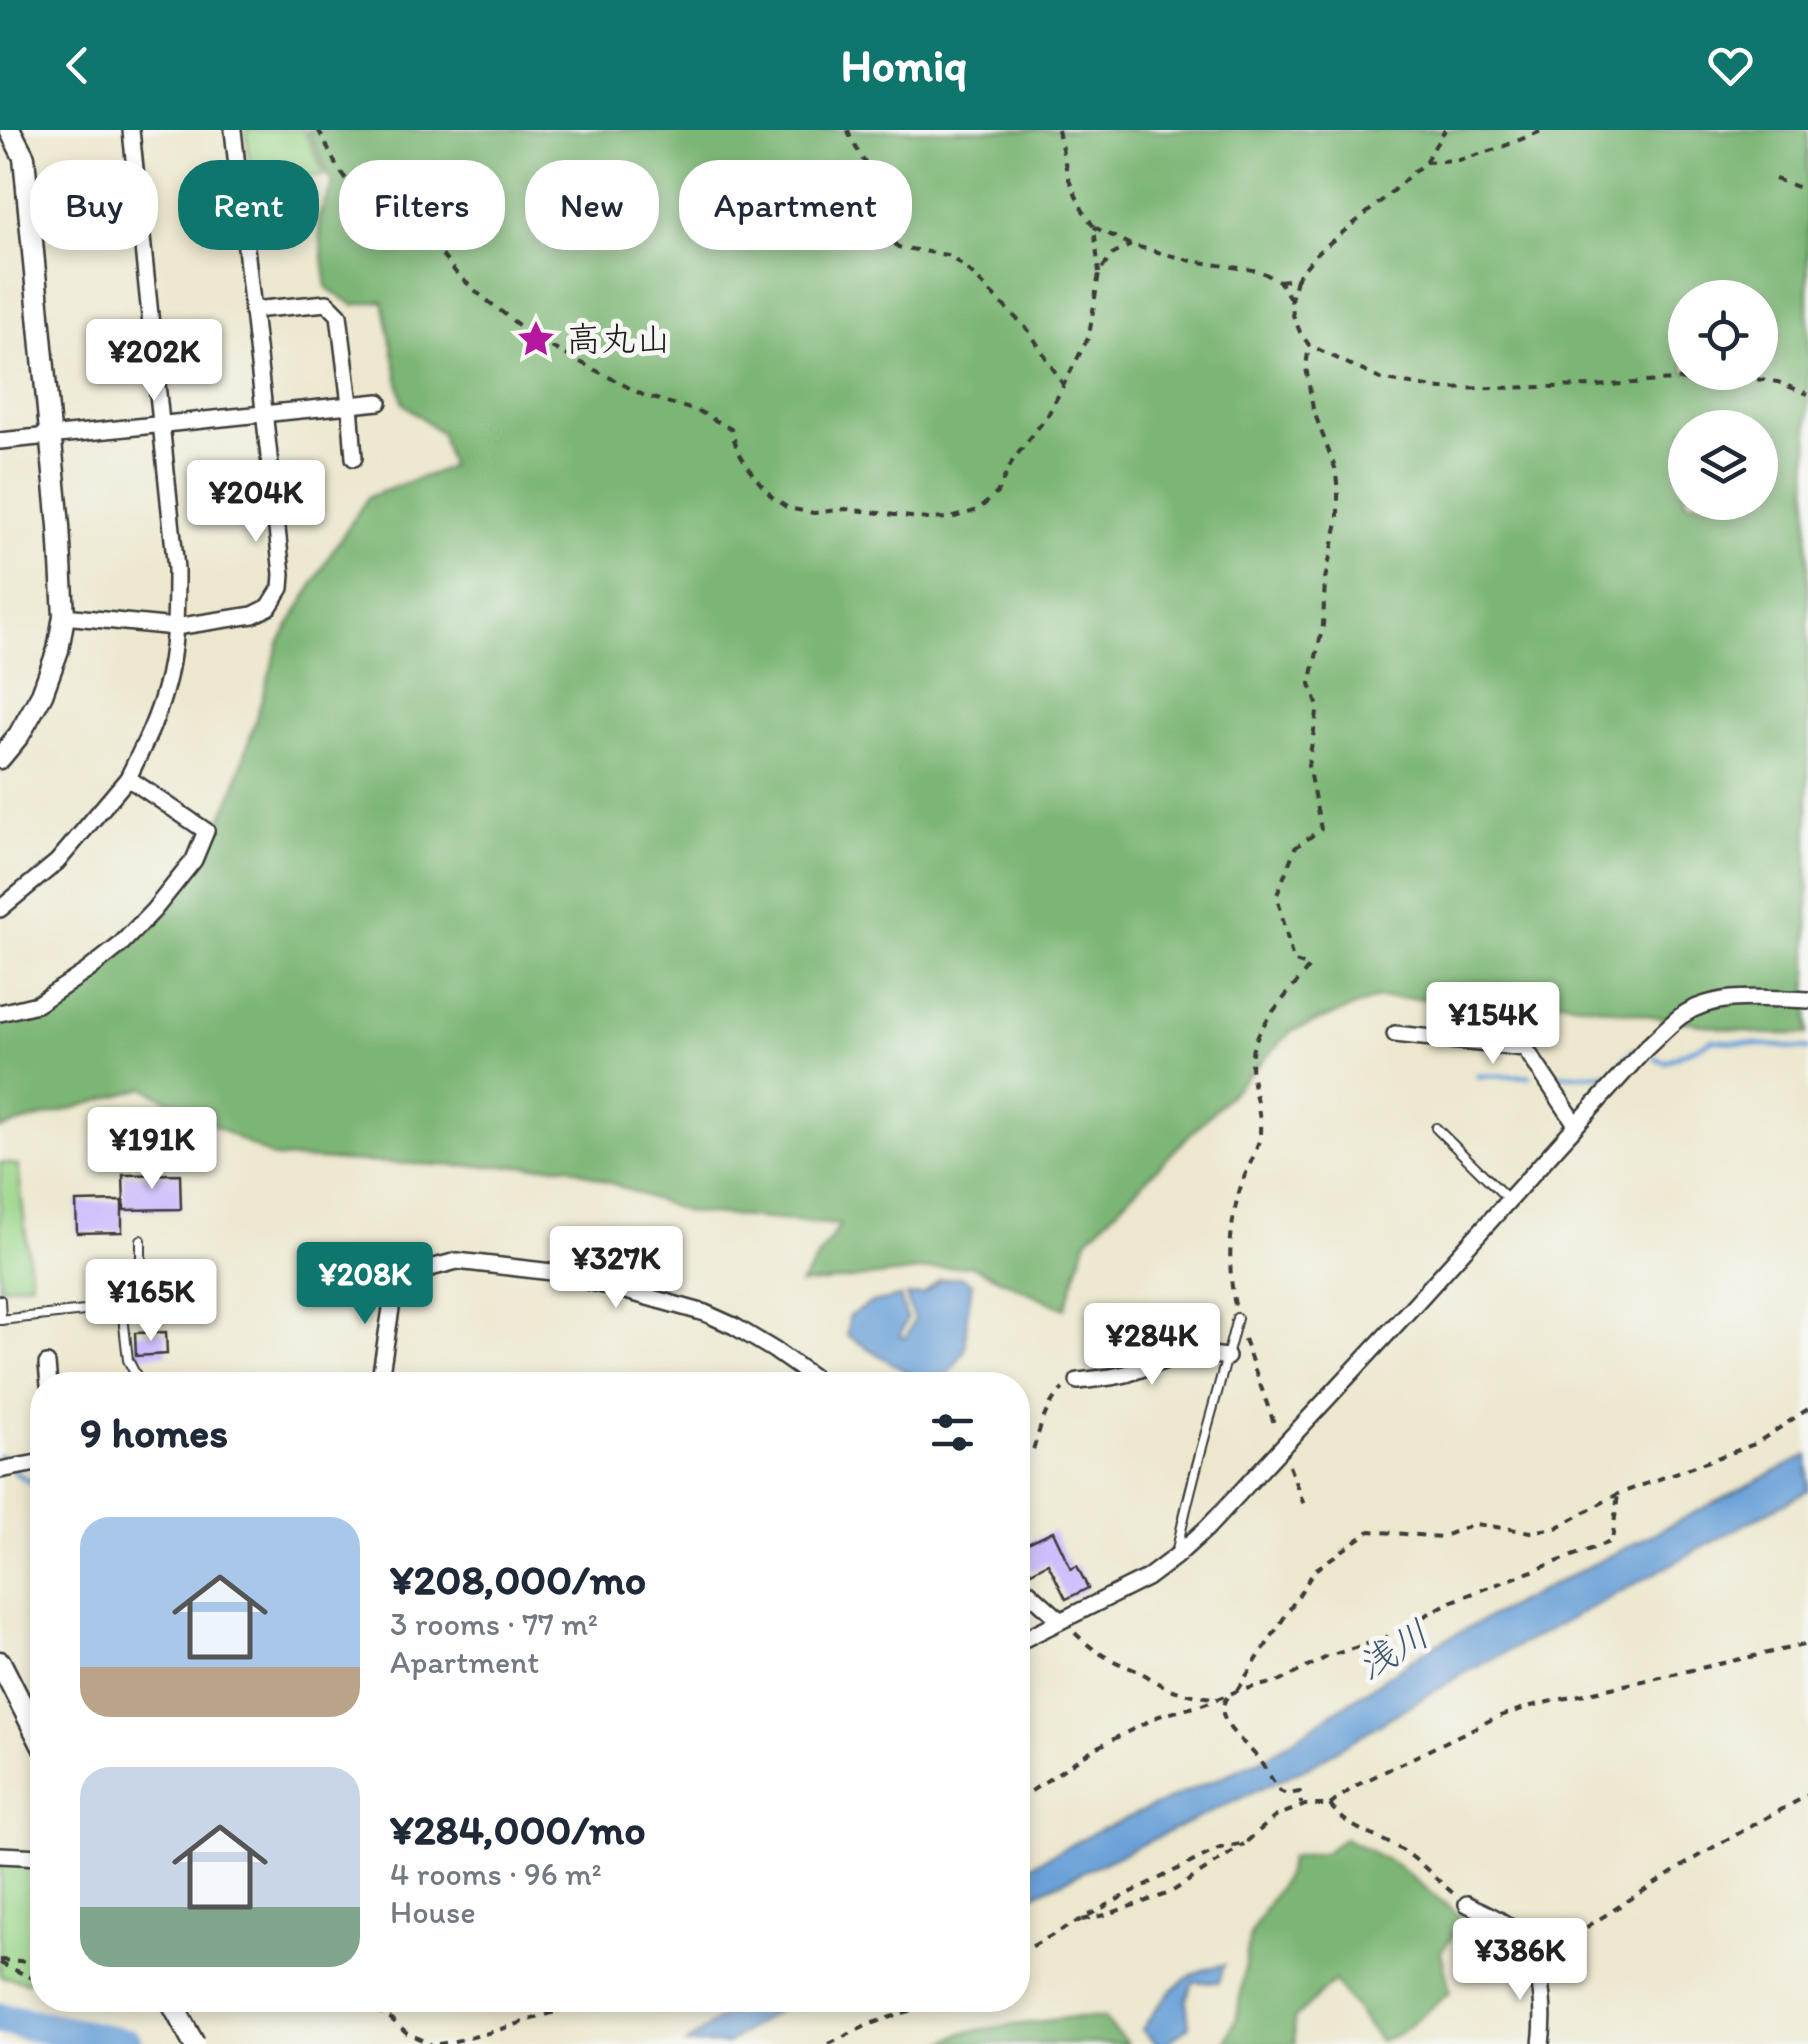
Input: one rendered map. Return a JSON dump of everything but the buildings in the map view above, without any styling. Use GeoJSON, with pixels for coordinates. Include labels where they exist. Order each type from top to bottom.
{"type":"FeatureCollection","features":[{"type":"Feature","properties":{"kind":"street"},"geometry":{"type":"LineString","coordinates":[[0,758],[19,735],[42,694],[58,650],[64,616],[24,157],[11,130]]}},
{"type":"Feature","properties":{"kind":"street"},"geometry":{"type":"LineString","coordinates":[[1,906],[57,862],[128,778],[166,688],[176,627],[176,570],[131,130]]}},
{"type":"Feature","properties":{"kind":"street"},"geometry":{"type":"LineString","coordinates":[[64,616],[176,627],[252,615],[269,607],[281,588],[233,130]]}},
{"type":"Feature","properties":{"kind":"street"},"geometry":{"type":"LineString","coordinates":[[252,310],[326,303],[339,315],[354,458]]}},
{"type":"Feature","properties":{"kind":"street"},"geometry":{"type":"LineString","coordinates":[[0,441],[379,402]]}},
{"type":"Feature","properties":{"kind":"street"},"geometry":{"type":"LineString","coordinates":[[0,1014],[37,1004],[87,972],[154,911],[194,860],[206,831],[128,778]]}},
{"type":"Feature","properties":{"kind":"street"},"geometry":{"type":"LineString","coordinates":[[1030,1636],[1148,1578],[1208,1528],[1645,1048],[1683,1014],[1707,1003],[1734,998],[1808,1000]]}},
{"type":"Feature","properties":{"kind":"street"},"geometry":{"type":"LineString","coordinates":[[1395,1034],[1525,1048],[1576,1124]]}},
{"type":"Feature","properties":{"kind":"street"},"geometry":{"type":"LineString","coordinates":[[380,1372],[396,1277],[458,1260],[552,1272],[705,1313],[734,1326],[805,1372]]}},
{"type":"Feature","properties":{"kind":"street"},"geometry":{"type":"LineString","coordinates":[[1078,1380],[1121,1375],[1200,1352],[1228,1356]]}},
{"type":"Feature","properties":{"kind":"street"},"geometry":{"type":"LineString","coordinates":[[47,1364],[48,1372]]}},
{"type":"Feature","properties":{"kind":"street"},"geometry":{"type":"LineString","coordinates":[[1030,1593],[1060,1620]]}},
{"type":"Feature","properties":{"kind":"street"},"geometry":{"type":"LineString","coordinates":[[0,1662],[30,1721]]}},
{"type":"Feature","properties":{"kind":"street"},"geometry":{"type":"LineString","coordinates":[[0,1855],[30,1856]]}},
{"type":"Feature","properties":{"kind":"street"},"geometry":{"type":"LineString","coordinates":[[1467,1904],[1506,1924],[1524,1940],[1534,1961],[1543,2006],[1541,2044]]}},
{"type":"Feature","properties":{"kind":"street"},"geometry":{"type":"LineString","coordinates":[[177,2012],[194,2044]]}},
{"type":"Feature","properties":{"kind":"lane"},"geometry":{"type":"LineString","coordinates":[[1436,1128],[1508,1199]]}},
{"type":"Feature","properties":{"kind":"lane"},"geometry":{"type":"LineString","coordinates":[[0,1300],[1,1320],[141,1304],[141,1240]]}},
{"type":"Feature","properties":{"kind":"lane"},"geometry":{"type":"LineString","coordinates":[[318,1277],[377,1272],[396,1277]]}},
{"type":"Feature","properties":{"kind":"lane"},"geometry":{"type":"LineString","coordinates":[[122,1307],[128,1360],[135,1372]]}},
{"type":"Feature","properties":{"kind":"lane"},"geometry":{"type":"LineString","coordinates":[[1176,1557],[1186,1498],[1237,1318]]}},
{"type":"Feature","properties":{"kind":"path"},"geometry":{"type":"LineString","coordinates":[[318,130],[340,172],[356,185],[364,199],[367,218],[384,230],[408,228],[433,244],[479,294],[536,339],[643,395],[700,412],[731,429],[737,449],[752,474],[773,498],[788,508],[814,513],[846,509],[928,519],[951,518],[978,510],[997,494],[1013,460],[1048,415],[1090,336],[1100,273],[1094,228],[1068,177],[1058,130]]}},
{"type":"Feature","properties":{"kind":"path"},"geometry":{"type":"LineString","coordinates":[[848,130],[872,175],[870,206],[884,232],[898,246],[947,255],[964,267],[1029,331],[1064,386]]}},
{"type":"Feature","properties":{"kind":"path"},"geometry":{"type":"LineString","coordinates":[[1445,130],[1425,162],[1316,254],[1296,279],[1291,300],[1293,314],[1310,345],[1380,379],[1441,389],[1747,378],[1778,382],[1808,394]]}},
{"type":"Feature","properties":{"kind":"path"},"geometry":{"type":"LineString","coordinates":[[1425,162],[1459,160],[1544,130]]}},
{"type":"Feature","properties":{"kind":"path"},"geometry":{"type":"LineString","coordinates":[[1774,178],[1808,191]]}},
{"type":"Feature","properties":{"kind":"path"},"geometry":{"type":"LineString","coordinates":[[1094,228],[1131,245],[1192,261],[1260,272],[1278,282],[1291,300]]}},
{"type":"Feature","properties":{"kind":"path"},"geometry":{"type":"LineString","coordinates":[[1100,273],[1112,255],[1131,245]]}},
{"type":"Feature","properties":{"kind":"path"},"geometry":{"type":"LineString","coordinates":[[1278,282],[1296,279]]}},
{"type":"Feature","properties":{"kind":"path"},"geometry":{"type":"LineString","coordinates":[[1304,1505],[1237,1318],[1230,1280],[1240,1188],[1260,1135],[1257,1094],[1249,1066],[1255,1042],[1270,1016],[1309,967],[1293,961],[1277,895],[1295,848],[1321,829],[1308,766],[1318,707],[1310,684],[1322,625],[1325,579],[1338,522],[1338,490],[1335,468],[1313,409],[1306,367],[1310,345]]}},
{"type":"Feature","properties":{"kind":"path"},"geometry":{"type":"LineString","coordinates":[[1030,1450],[1034,1450],[1046,1412],[1058,1392],[1078,1380]]}},
{"type":"Feature","properties":{"kind":"path"},"geometry":{"type":"LineString","coordinates":[[1237,1691],[1316,1570],[1370,1532],[1441,1537],[1475,1524],[1531,1532],[1556,1528],[1618,1494],[1756,1444],[1808,1409]]}},
{"type":"Feature","properties":{"kind":"path"},"geometry":{"type":"LineString","coordinates":[[1030,1792],[1092,1750],[1159,1716],[1280,1681],[1329,1656],[1383,1639],[1450,1602],[1612,1541],[1618,1494]]}},
{"type":"Feature","properties":{"kind":"path"},"geometry":{"type":"LineString","coordinates":[[1060,1620],[1107,1660],[1176,1690],[1218,1699]]}},
{"type":"Feature","properties":{"kind":"path"},"geometry":{"type":"LineString","coordinates":[[1078,1921],[1170,1892],[1245,1843],[1276,1816],[1305,1806],[1330,1805],[1355,1786],[1496,1717],[1808,1644]]}},
{"type":"Feature","properties":{"kind":"path"},"geometry":{"type":"LineString","coordinates":[[1227,1697],[1222,1710],[1230,1730],[1286,1794],[1300,1792],[1300,1804],[1305,1806]]}},
{"type":"Feature","properties":{"kind":"path"},"geometry":{"type":"LineString","coordinates":[[1534,1961],[1703,1854],[1808,1795]]}},
{"type":"Feature","properties":{"kind":"path"},"geometry":{"type":"LineString","coordinates":[[1330,1805],[1356,1830],[1407,1853],[1467,1904]]}},
{"type":"Feature","properties":{"kind":"path"},"geometry":{"type":"LineString","coordinates":[[1030,1947],[1220,1848],[1245,1843]]}},
{"type":"Feature","properties":{"kind":"path"},"geometry":{"type":"LineString","coordinates":[[0,1961],[30,1962]]}},
{"type":"Feature","properties":{"kind":"path"},"geometry":{"type":"LineString","coordinates":[[0,1961],[30,1977]]}},
{"type":"Feature","properties":{"kind":"path"},"geometry":{"type":"LineString","coordinates":[[379,2012],[407,2033],[435,2044],[485,2034],[554,2012]]}},
{"type":"Feature","properties":{"kind":"path"},"geometry":{"type":"LineString","coordinates":[[829,2044],[906,2012]]}},
{"type":"Feature","properties":{"kind":"green space"},"geometry":{"type":"Polygon","coordinates":[[[246,130],[303,130],[318,160],[249,160],[246,130]]]}},
{"type":"Feature","properties":{"kind":"green space"},"geometry":{"type":"Polygon","coordinates":[[[307,130],[1808,130],[1808,1034],[1759,1034],[1555,1000],[1377,998],[1292,1031],[1087,1239],[1065,1309],[970,1265],[800,1285],[840,1225],[686,1212],[567,1166],[274,1158],[145,1088],[0,1129],[0,1023],[46,1009],[87,983],[164,913],[197,871],[234,790],[279,643],[335,547],[368,497],[450,467],[441,433],[403,403],[383,301],[354,305],[327,288],[319,216],[333,184],[307,130]]]}},
{"type":"Feature","properties":{"kind":"green space"},"geometry":{"type":"Polygon","coordinates":[[[0,1163],[18,1165],[31,1282],[0,1287],[0,1163]]]}},
{"type":"Feature","properties":{"kind":"green space"},"geometry":{"type":"Polygon","coordinates":[[[1344,1838],[1395,1864],[1465,1920],[1441,1951],[1450,1992],[1400,2034],[1379,2041],[1334,1981],[1294,2019],[1295,2044],[1225,2044],[1237,2016],[1250,1934],[1287,1873],[1289,1858],[1326,1852],[1344,1838]]]}},
{"type":"Feature","properties":{"kind":"green space"},"geometry":{"type":"Polygon","coordinates":[[[0,1861],[30,1862],[30,1978],[28,1982],[0,1976],[0,1861]]]}},
{"type":"Feature","properties":{"kind":"green space"},"geometry":{"type":"Polygon","coordinates":[[[1066,2018],[1103,2018],[1128,2044],[942,2044],[964,2032],[1066,2018]]]}},
{"type":"Feature","properties":{"kind":"water"},"geometry":{"type":"Polygon","coordinates":[[[961,1277],[972,1283],[965,1350],[950,1372],[906,1372],[847,1335],[849,1316],[871,1303],[900,1297],[907,1319],[900,1336],[906,1338],[914,1320],[906,1296],[924,1294],[939,1280],[961,1277]]]}},
{"type":"Feature","properties":{"kind":"water"},"geometry":{"type":"Polygon","coordinates":[[[1808,1455],[1808,1490],[1461,1675],[1310,1766],[1030,1896],[1030,1866],[1099,1830],[1267,1757],[1434,1645],[1808,1455]]]}},
{"type":"Feature","properties":{"kind":"water"},"geometry":{"type":"Polygon","coordinates":[[[1224,1965],[1219,1982],[1193,1982],[1186,1999],[1189,2026],[1166,2044],[1157,2044],[1142,2030],[1186,1979],[1224,1965]]]}},
{"type":"Feature","properties":{"kind":"water"},"geometry":{"type":"Polygon","coordinates":[[[729,2012],[775,2012],[727,2044],[686,2044],[729,2012]]]}},
{"type":"Feature","properties":{"kind":"waterway"},"geometry":{"type":"LineString","coordinates":[[1655,1058],[1665,1062],[1712,1040],[1808,1049]]}},
{"type":"Feature","properties":{"kind":"waterway"},"geometry":{"type":"LineString","coordinates":[[1549,1075],[1609,1077],[1634,1050]]}},
{"type":"Feature","properties":{"kind":"waterway"},"geometry":{"type":"LineString","coordinates":[[1478,1076],[1529,1076]]}},
{"type":"Feature","properties":{"kind":"waterway"},"geometry":{"type":"LineString","coordinates":[[0,1456],[10,1460],[14,1472],[30,1482]]}},
{"type":"Feature","properties":{"kind":"waterway"},"geometry":{"type":"LineString","coordinates":[[0,2019],[127,2044]]}},
{"type":"Feature","properties":{"kind":"place","name":"高丸山"},"geometry":{"type":"Point","coordinates":[536,339]}},
{"type":"Feature","properties":{"kind":"water label","name":"浅川"},"geometry":{"type":"Point","coordinates":[1393,1650]}}]}
